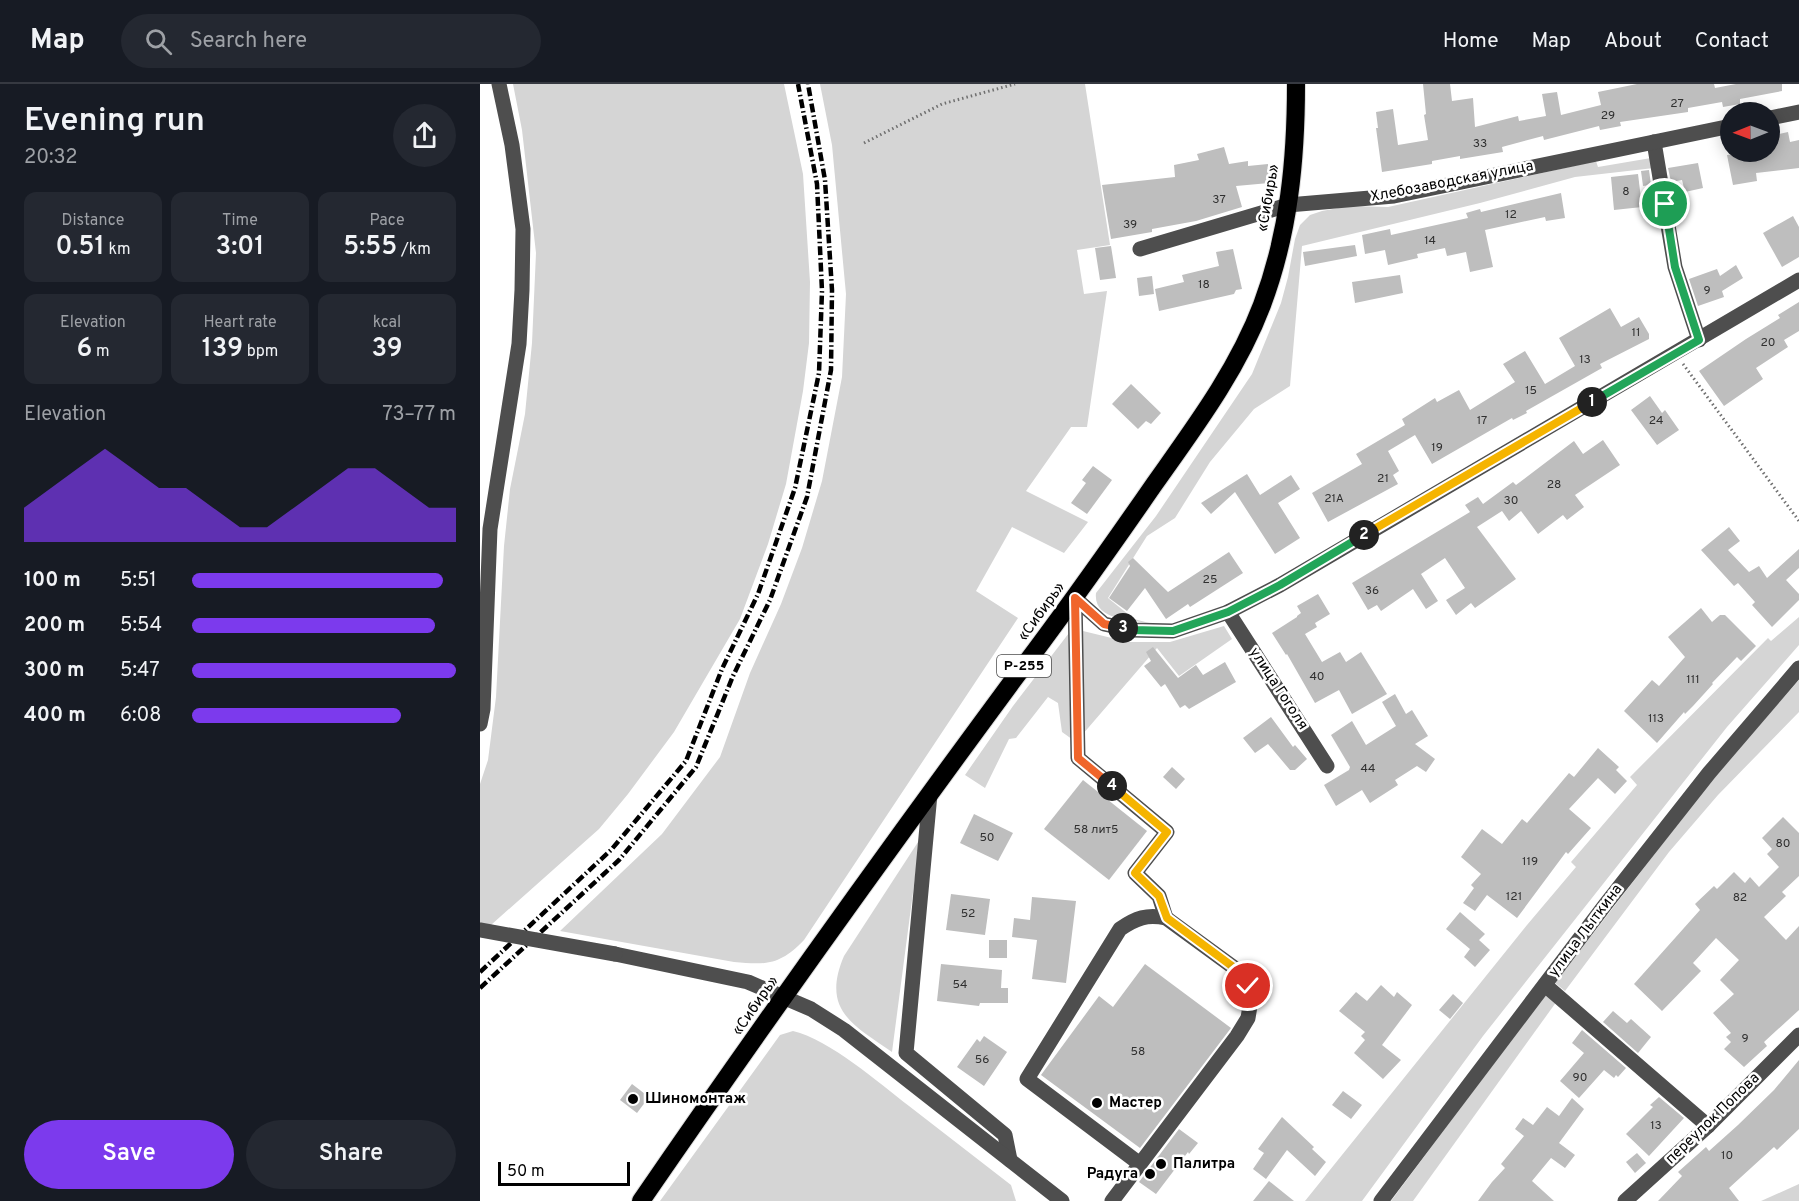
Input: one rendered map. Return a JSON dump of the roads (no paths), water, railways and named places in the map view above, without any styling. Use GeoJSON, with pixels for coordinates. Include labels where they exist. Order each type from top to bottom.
{"type":"FeatureCollection","features":[{"type":"Feature","properties":{"kind":"highway","name":"«Сибирь»"},"geometry":{"type":"LineString","coordinates":[[641,1201],[784,996],[1075,598],[1206,411],[1239,357],[1262,304],[1288,205],[1296,137],[1296,84]]}},
{"type":"Feature","properties":{"kind":"street"},"geometry":{"type":"LineString","coordinates":[[480,724],[483,709],[490,529],[519,344],[522,290],[523,229],[512,145],[499,84]]}},
{"type":"Feature","properties":{"kind":"street"},"geometry":{"type":"LineString","coordinates":[[1780,116],[1799,112]]}},
{"type":"Feature","properties":{"kind":"street","name":"Хлебозаводская улица"},"geometry":{"type":"LineString","coordinates":[[1140,249],[1288,205],[1394,196],[1720,128]]}},
{"type":"Feature","properties":{"kind":"street"},"geometry":{"type":"LineString","coordinates":[[1654,142],[1675,267],[1699,340]]}},
{"type":"Feature","properties":{"kind":"street"},"geometry":{"type":"LineString","coordinates":[[1075,598],[1104,624],[1132,630],[1173,631],[1228,612],[1280,585],[1799,279]]}},
{"type":"Feature","properties":{"kind":"street"},"geometry":{"type":"LineString","coordinates":[[1075,598],[1078,758],[1167,832],[1135,873],[1159,896],[1167,918]]}},
{"type":"Feature","properties":{"kind":"street","name":"улица Гоголя"},"geometry":{"type":"LineString","coordinates":[[1228,612],[1328,766]]}},
{"type":"Feature","properties":{"kind":"street","name":"улица Лыткина"},"geometry":{"type":"LineString","coordinates":[[1381,1201],[1709,773],[1799,668]]}},
{"type":"Feature","properties":{"kind":"street"},"geometry":{"type":"LineString","coordinates":[[930,794],[906,1053],[1005,1135],[1010,1160]]}},
{"type":"Feature","properties":{"kind":"street"},"geometry":{"type":"LineString","coordinates":[[1112,1201],[1237,1036],[1248,1018],[1251,1000],[1248,986],[1240,972],[1167,918],[1145,916],[1132,920],[1120,929],[1027,1079],[1140,1164]]}},
{"type":"Feature","properties":{"kind":"street"},"geometry":{"type":"LineString","coordinates":[[480,930],[615,954],[748,982],[784,996],[844,1030],[1062,1201]]}},
{"type":"Feature","properties":{"kind":"street"},"geometry":{"type":"LineString","coordinates":[[1545,985],[1708,1126]]}},
{"type":"Feature","properties":{"kind":"street","name":"переулок Попова"},"geometry":{"type":"LineString","coordinates":[[1625,1201],[1708,1126],[1799,1035]]}},
{"type":"Feature","properties":{"kind":"railway"},"geometry":{"type":"LineString","coordinates":[[480,972],[611,850],[686,761],[722,669],[758,594],[795,488],[819,373],[822,291],[817,184],[798,84]]}},
{"type":"Feature","properties":{"kind":"railway"},"geometry":{"type":"LineString","coordinates":[[480,988],[619,860],[696,767],[733,676],[770,600],[807,497],[831,370],[832,290],[825,180],[808,84]]}},
{"type":"Feature","properties":{"kind":"place","name":"Шиномонтаж"},"geometry":{"type":"Point","coordinates":[633,1099]}},
{"type":"Feature","properties":{"kind":"place","name":"Мастер"},"geometry":{"type":"Point","coordinates":[1097,1103]}},
{"type":"Feature","properties":{"kind":"place","name":"Палитра"},"geometry":{"type":"Point","coordinates":[1161,1164]}},
{"type":"Feature","properties":{"kind":"place","name":"Радуга"},"geometry":{"type":"Point","coordinates":[1150,1174]}}]}
